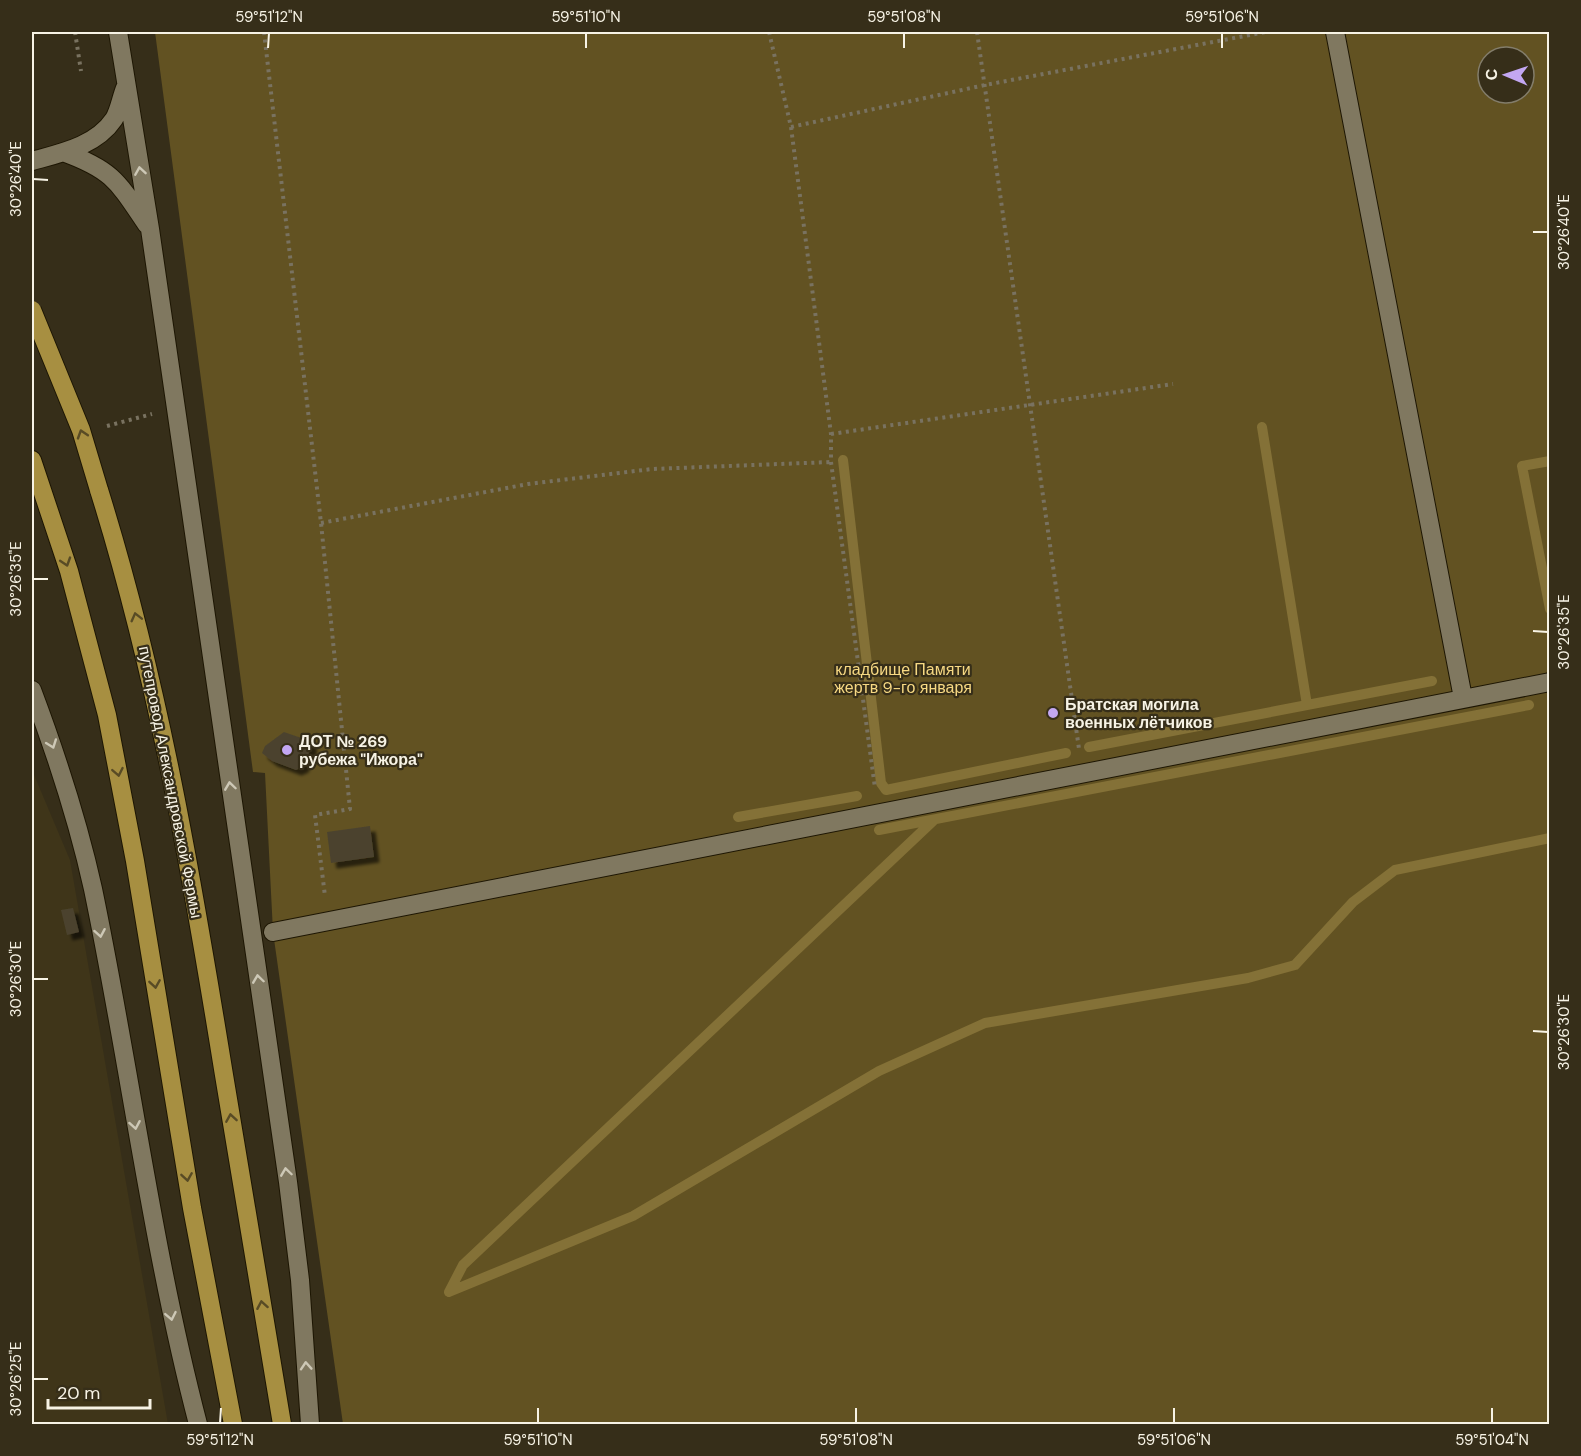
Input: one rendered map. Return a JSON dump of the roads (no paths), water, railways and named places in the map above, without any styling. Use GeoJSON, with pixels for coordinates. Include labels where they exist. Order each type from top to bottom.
{"type":"FeatureCollection","features":[{"type":"Feature","properties":{"kind":"main road","name":"путепровод Александровской Фермы"},"geometry":{"type":"LineString","coordinates":[[32,310],[81,430],[127,578],[162,721],[193,884],[282,1425]]}},
{"type":"Feature","properties":{"kind":"main road"},"geometry":{"type":"LineString","coordinates":[[32,460],[69,571],[107,715],[135,861],[192,1208],[233,1425]]}},
{"type":"Feature","properties":{"kind":"street"},"geometry":{"type":"LineString","coordinates":[[118,32],[150,229],[288,1182],[300,1280],[310,1425]]}},
{"type":"Feature","properties":{"kind":"street"},"geometry":{"type":"LineString","coordinates":[[1335,32],[1462,698]]}},
{"type":"Feature","properties":{"kind":"street"},"geometry":{"type":"LineString","coordinates":[[32,161],[63,152],[97,138],[115,118],[126,84]]}},
{"type":"Feature","properties":{"kind":"street"},"geometry":{"type":"LineString","coordinates":[[63,152],[93,163],[118,181],[150,229]]}},
{"type":"Feature","properties":{"kind":"street"},"geometry":{"type":"LineString","coordinates":[[273,932],[879,814],[1082,771],[1550,682]]}},
{"type":"Feature","properties":{"kind":"street"},"geometry":{"type":"LineString","coordinates":[[32,690],[57,759],[92,888],[177,1344],[198,1425]]}},
{"type":"Feature","properties":{"kind":"waterway"},"geometry":{"type":"LineString","coordinates":[[1262,427],[1307,705]]}},
{"type":"Feature","properties":{"kind":"waterway"},"geometry":{"type":"LineString","coordinates":[[843,460],[881,783],[886,790],[1066,753]]}},
{"type":"Feature","properties":{"kind":"waterway"},"geometry":{"type":"LineString","coordinates":[[1550,461],[1522,466],[1550,609]]}},
{"type":"Feature","properties":{"kind":"waterway"},"geometry":{"type":"LineString","coordinates":[[1089,747],[1432,681]]}},
{"type":"Feature","properties":{"kind":"waterway"},"geometry":{"type":"LineString","coordinates":[[879,830],[1529,705]]}},
{"type":"Feature","properties":{"kind":"waterway"},"geometry":{"type":"LineString","coordinates":[[738,817],[857,796]]}},
{"type":"Feature","properties":{"kind":"waterway"},"geometry":{"type":"LineString","coordinates":[[449,1292],[463,1265],[933,821]]}},
{"type":"Feature","properties":{"kind":"waterway"},"geometry":{"type":"LineString","coordinates":[[449,1292],[633,1216],[879,1071],[985,1023],[1248,978],[1295,965],[1353,902],[1395,870],[1550,838]]}},
{"type":"Feature","properties":{"kind":"place","name":"Братская могила военных лётчиков"},"geometry":{"type":"Point","coordinates":[1053,713]}},
{"type":"Feature","properties":{"kind":"place","name":"ДОТ № 269 рубежа \"Ижора\""},"geometry":{"type":"Point","coordinates":[287,750]}},
{"type":"Feature","properties":{"kind":"park label","name":"кладбище Памяти жертв 9-го января"},"geometry":{"type":"Point","coordinates":[903,678]}}]}
